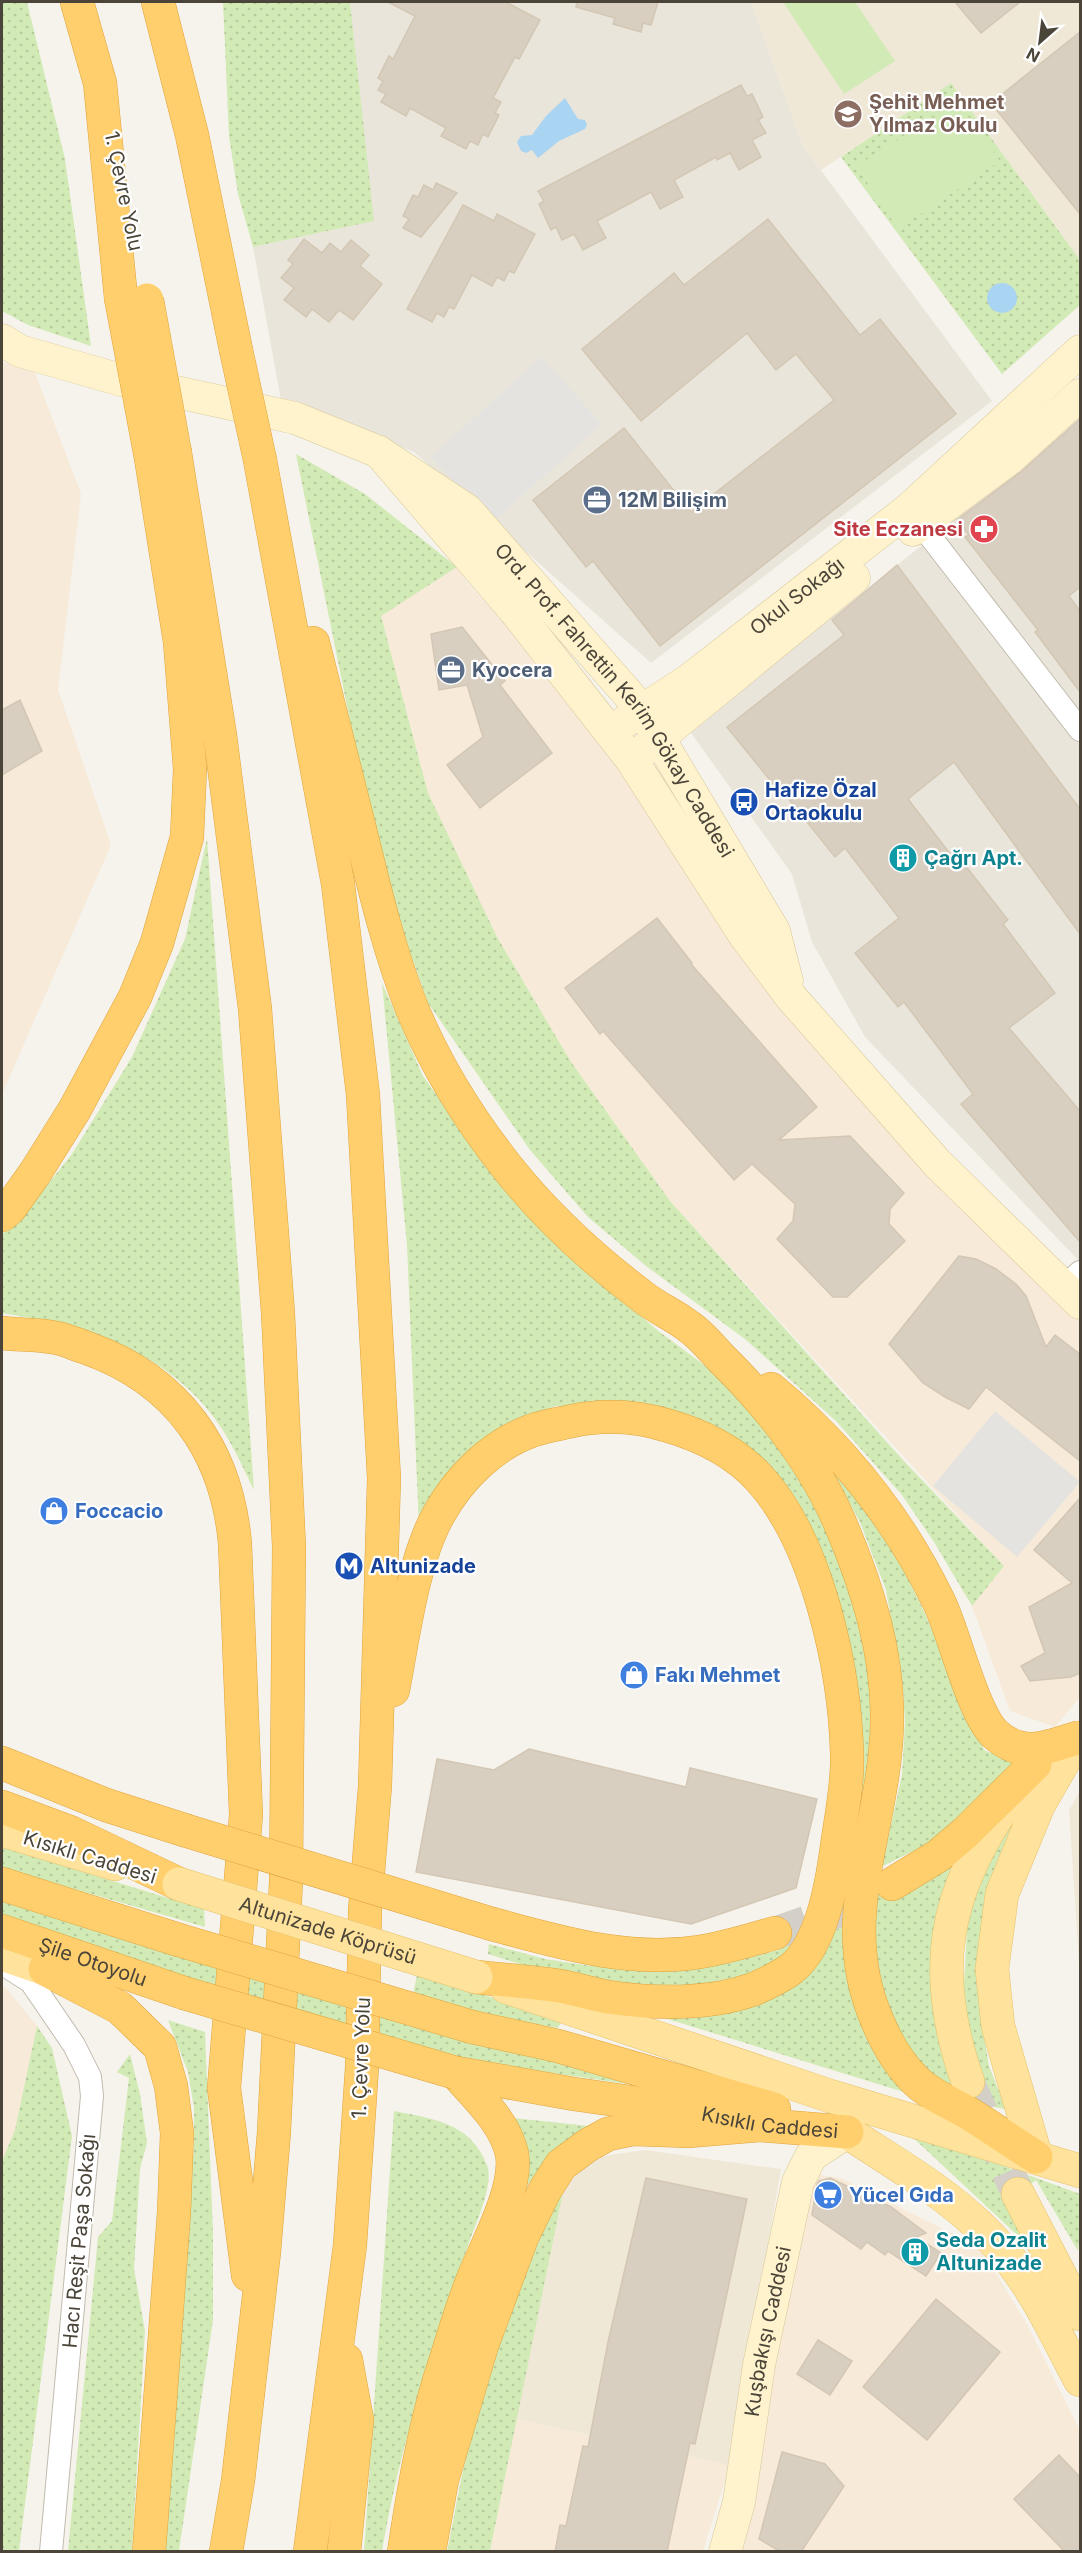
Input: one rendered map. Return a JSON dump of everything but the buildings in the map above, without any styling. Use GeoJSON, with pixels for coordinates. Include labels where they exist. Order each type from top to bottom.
{"type":"FeatureCollection","features":[{"type":"Feature","properties":{"kind":"highway","name":"1. Çevre Yolu"},"geometry":{"type":"LineString","coordinates":[[77,2],[100,83],[134,299],[163,456]]}},
{"type":"Feature","properties":{"kind":"highway"},"geometry":{"type":"LineString","coordinates":[[158,2],[192,135],[260,460],[338,884],[363,1095],[384,1478],[375,1786]]}},
{"type":"Feature","properties":{"kind":"highway"},"geometry":{"type":"LineString","coordinates":[[2,1215],[35,1173],[75,1110],[135,998],[157,943],[186,837],[190,769],[163,456]]}},
{"type":"Feature","properties":{"kind":"highway"},"geometry":{"type":"LineString","coordinates":[[163,456],[220,735],[255,1009],[278,1313],[289,1547],[286,1881],[274,2132],[238,2481],[226,2552]]}},
{"type":"Feature","properties":{"kind":"highway"},"geometry":{"type":"LineString","coordinates":[[260,460],[300,592],[375,890],[397,965],[412,1008],[465,1107],[507,1167],[552,1216],[644,1298],[740,1363],[793,1407],[833,1447],[876,1497],[914,1551],[940,1605],[982,1713],[994,1733],[1011,1745],[1032,1751],[1079,1736]]}},
{"type":"Feature","properties":{"kind":"highway"},"geometry":{"type":"LineString","coordinates":[[2,1188],[75,1110]]}},
{"type":"Feature","properties":{"kind":"highway"},"geometry":{"type":"LineString","coordinates":[[690,1327],[764,1404],[819,1480],[839,1519],[854,1557],[882,1645],[886,1686],[886,1755],[861,1889],[857,1926],[861,1976],[872,2009],[885,2039],[918,2083],[1036,2157]]}},
{"type":"Feature","properties":{"kind":"highway"},"geometry":{"type":"LineString","coordinates":[[2,1334],[57,1338],[113,1358],[147,1377],[174,1400],[213,1455],[233,1516],[246,1815],[224,2088],[255,2327]]}},
{"type":"Feature","properties":{"kind":"highway"},"geometry":{"type":"LineString","coordinates":[[375,1786],[411,1597],[429,1534],[439,1513],[462,1481],[494,1449],[531,1431],[587,1418],[640,1417],[691,1432],[727,1451],[759,1478],[783,1511],[808,1561],[825,1612],[844,1701],[848,1759],[843,1803],[833,1873],[815,1937],[792,1968],[754,1989],[707,1999],[647,2001],[606,1996],[563,1987],[476,1977]]}},
{"type":"Feature","properties":{"kind":"highway"},"geometry":{"type":"LineString","coordinates":[[2,1763],[65,1790],[184,1830],[554,1941],[615,1953],[660,1955],[697,1952],[774,1933]]}},
{"type":"Feature","properties":{"kind":"highway"},"geometry":{"type":"LineString","coordinates":[[892,1884],[938,1856],[965,1833],[1035,1764]]}},
{"type":"Feature","properties":{"kind":"highway","name":"1. Çevre Yolu"},"geometry":{"type":"LineString","coordinates":[[310,2552],[350,2245],[362,2067],[365,1910],[375,1786]]}},
{"type":"Feature","properties":{"kind":"highway"},"geometry":{"type":"LineString","coordinates":[[2,1807],[72,1833],[179,1884]]}},
{"type":"Feature","properties":{"kind":"highway"},"geometry":{"type":"LineString","coordinates":[[2,1884],[179,1940],[472,2027],[558,2046],[726,2094],[847,2132]]}},
{"type":"Feature","properties":{"kind":"highway","name":"Şile Otoyolu"},"geometry":{"type":"LineString","coordinates":[[2,1931],[184,1993]]}},
{"type":"Feature","properties":{"kind":"highway"},"geometry":{"type":"LineString","coordinates":[[45,1969],[120,2008],[160,2047],[171,2086],[177,2133],[174,2212],[149,2552]]}},
{"type":"Feature","properties":{"kind":"highway"},"geometry":{"type":"LineString","coordinates":[[184,1993],[456,2073],[496,2119],[506,2136],[512,2157],[508,2196],[472,2279],[440,2381],[425,2436],[404,2552]]}},
{"type":"Feature","properties":{"kind":"highway","name":"Kısıklı Caddesi"},"geometry":{"type":"LineString","coordinates":[[456,2073],[574,2094],[679,2109],[760,2125],[847,2132]]}},
{"type":"Feature","properties":{"kind":"highway"},"geometry":{"type":"LineString","coordinates":[[429,2552],[442,2480],[482,2346],[522,2237],[561,2164],[608,2134],[633,2129],[688,2131],[760,2125]]}},
{"type":"Feature","properties":{"kind":"highway"},"geometry":{"type":"LineString","coordinates":[[340,2329],[357,2420],[344,2552]]}},
{"type":"Feature","properties":{"kind":"main road"},"geometry":{"type":"LineString","coordinates":[[968,2082],[954,2043],[946,1961],[950,1923],[960,1887],[993,1823],[1035,1764],[1079,1736]]}},
{"type":"Feature","properties":{"kind":"main road"},"geometry":{"type":"LineString","coordinates":[[1036,2157],[998,2026],[992,1969],[1002,1893],[1038,1806],[1079,1736]]}},
{"type":"Feature","properties":{"kind":"main road","name":"Kısıklı Caddesi"},"geometry":{"type":"LineString","coordinates":[[2,1830],[179,1884]]}},
{"type":"Feature","properties":{"kind":"main road","name":"Altunizade Köprüsü"},"geometry":{"type":"LineString","coordinates":[[179,1884],[476,1977]]}},
{"type":"Feature","properties":{"kind":"main road"},"geometry":{"type":"LineString","coordinates":[[2,1954],[45,1969],[133,1989],[184,1993]]}},
{"type":"Feature","properties":{"kind":"main road","name":"Kısıklı Caddesi"},"geometry":{"type":"LineString","coordinates":[[476,1977],[830,2096],[1080,2171]]}},
{"type":"Feature","properties":{"kind":"main road","name":"Kısıklı Caddesi"},"geometry":{"type":"LineString","coordinates":[[847,2132],[934,2187],[976,2222],[1004,2251],[1027,2283],[1080,2380]]}},
{"type":"Feature","properties":{"kind":"main road"},"geometry":{"type":"LineString","coordinates":[[1018,2194],[1080,2314]]}},
{"type":"Feature","properties":{"kind":"street","name":"Ord. Prof. Fahrettin Kerim Gökay Caddesi"},"geometry":{"type":"LineString","coordinates":[[2,339],[20,351],[121,380],[295,418],[378,452],[467,510],[642,710],[660,737],[774,931],[791,997]]}},
{"type":"Feature","properties":{"kind":"street","name":"Okul Sokağı"},"geometry":{"type":"LineString","coordinates":[[610,732],[688,680],[914,517],[1080,351]]}},
{"type":"Feature","properties":{"kind":"street"},"geometry":{"type":"LineString","coordinates":[[631,759],[660,737],[914,517],[1009,459],[1080,395]]}},
{"type":"Feature","properties":{"kind":"street","name":"Ord. Prof. Fahrettin Kerim Gökay Caddesi"},"geometry":{"type":"LineString","coordinates":[[378,452],[515,611],[631,759],[745,936],[791,997],[937,1163],[1075,1288]]}},
{"type":"Feature","properties":{"kind":"street"},"geometry":{"type":"LineString","coordinates":[[914,517],[1080,730]]}},
{"type":"Feature","properties":{"kind":"street","name":"Hacı Reşit Paşa Sokağı"},"geometry":{"type":"LineString","coordinates":[[2,1963],[31,1982],[74,2045],[90,2078],[92,2096],[51,2552]]}},
{"type":"Feature","properties":{"kind":"street","name":"Kuşbakışı Caddesi"},"geometry":{"type":"LineString","coordinates":[[725,2552],[739,2502],[759,2365],[798,2182],[811,2156],[847,2132]]}},
{"type":"Feature","properties":{"kind":"shaded area"},"geometry":{"type":"Polygon","coordinates":[[[350,2],[751,2],[803,146],[992,401],[651,663],[414,452],[281,400],[253,247],[373,221],[350,2]]]}},
{"type":"Feature","properties":{"kind":"shaded area","name":"Şehit Mehmet Yılmaz Okulu"},"geometry":{"type":"Polygon","coordinates":[[[751,2],[1080,2],[1080,260],[951,83],[821,170],[803,146],[751,2]]]}},
{"type":"Feature","properties":{"kind":"shaded area"},"geometry":{"type":"Polygon","coordinates":[[[541,357],[602,424],[492,523],[431,457],[541,357]]]}},
{"type":"Feature","properties":{"kind":"shaded area"},"geometry":{"type":"Polygon","coordinates":[[[2,362],[35,373],[81,494],[58,690],[111,845],[2,1094],[2,362]]]}},
{"type":"Feature","properties":{"kind":"shaded area"},"geometry":{"type":"Polygon","coordinates":[[[1080,420],[1080,1262],[865,1037],[812,942],[792,874],[689,730],[1080,420]]]}},
{"type":"Feature","properties":{"kind":"shaded area"},"geometry":{"type":"Polygon","coordinates":[[[457,567],[467,582],[727,876],[780,987],[1080,1315],[1080,1697],[1055,1727],[1010,1711],[972,1606],[1004,1566],[670,1201],[571,1062],[497,937],[428,793],[381,616],[457,567]]]}},
{"type":"Feature","properties":{"kind":"shaded area"},"geometry":{"type":"Polygon","coordinates":[[[995,1411],[1080,1482],[1017,1557],[933,1486],[995,1411]]]}},
{"type":"Feature","properties":{"kind":"shaded area"},"geometry":{"type":"Polygon","coordinates":[[[1080,1791],[1080,1977],[1069,1810],[1080,1791]]]}},
{"type":"Feature","properties":{"kind":"shaded area"},"geometry":{"type":"Polygon","coordinates":[[[2,1986],[37,2026],[15,2130],[2,2161],[2,1986]]]}},
{"type":"Feature","properties":{"kind":"shaded area"},"geometry":{"type":"Polygon","coordinates":[[[645,2150],[781,2169],[730,2465],[516,2419],[564,2187],[596,2157],[645,2150]]]}},
{"type":"Feature","properties":{"kind":"shaded area"},"geometry":{"type":"Polygon","coordinates":[[[814,2174],[841,2178],[949,2232],[978,2243],[1029,2328],[1080,2431],[1080,2551],[739,2552],[804,2185],[814,2174]]]}},
{"type":"Feature","properties":{"kind":"shaded area"},"geometry":{"type":"Polygon","coordinates":[[[516,2419],[730,2465],[703,2551],[490,2552],[516,2419]]]}},
{"type":"Feature","properties":{"kind":"green space"},"geometry":{"type":"Polygon","coordinates":[[[2,2],[27,2],[65,159],[91,346],[28,325],[2,311],[2,2]]]}},
{"type":"Feature","properties":{"kind":"green space"},"geometry":{"type":"Polygon","coordinates":[[[223,2],[350,2],[374,221],[253,247],[238,194],[229,136],[223,2]]]}},
{"type":"Feature","properties":{"kind":"green space"},"geometry":{"type":"Polygon","coordinates":[[[783,2],[855,2],[895,61],[844,94],[783,2]]]}},
{"type":"Feature","properties":{"kind":"green space"},"geometry":{"type":"Polygon","coordinates":[[[951,83],[1080,260],[1080,305],[1002,374],[841,157],[951,83]]]}},
{"type":"Feature","properties":{"kind":"green space"},"geometry":{"type":"Polygon","coordinates":[[[958,102],[1000,161],[898,229],[856,166],[958,102]]]}},
{"type":"Feature","properties":{"kind":"green space"},"geometry":{"type":"Polygon","coordinates":[[[296,454],[365,494],[457,567],[381,616],[428,793],[497,937],[571,1062],[670,1201],[903,1460],[1004,1566],[972,1606],[934,1542],[902,1495],[836,1421],[745,1339],[646,1266],[588,1217],[530,1150],[428,1003],[403,932],[363,785],[296,454]]]}},
{"type":"Feature","properties":{"kind":"green space"},"geometry":{"type":"Polygon","coordinates":[[[207,838],[254,1490],[222,1429],[208,1409],[173,1376],[154,1362],[111,1340],[88,1332],[49,1321],[2,1313],[2,1234],[25,1213],[72,1154],[132,1057],[185,939],[207,838]]]}},
{"type":"Feature","properties":{"kind":"green space"},"geometry":{"type":"Polygon","coordinates":[[[382,983],[423,1076],[491,1171],[589,1271],[657,1330],[723,1379],[757,1419],[819,1506],[865,1633],[872,1691],[871,1760],[856,1856],[859,1756],[779,1489],[630,1407],[555,1406],[500,1430],[449,1471],[419,1527],[407,1245],[382,983]]]}},
{"type":"Feature","properties":{"kind":"green space"},"geometry":{"type":"Polygon","coordinates":[[[830,1459],[894,1549],[926,1616],[984,1750],[1020,1765],[932,1842],[879,1868],[902,1775],[905,1722],[903,1688],[886,1590],[860,1522],[826,1461],[830,1459]]]}},
{"type":"Feature","properties":{"kind":"green space"},"geometry":{"type":"Polygon","coordinates":[[[1030,1793],[998,1859],[984,1916],[979,2006],[989,2066],[1006,2109],[974,2104],[918,2067],[890,2014],[874,1953],[879,1868],[890,1900],[962,1851],[963,2003],[967,1927],[980,1876],[1030,1793]]]}},
{"type":"Feature","properties":{"kind":"green space"},"geometry":{"type":"Polygon","coordinates":[[[2,1847],[204,1909],[205,1927],[2,1868],[2,1847]]]}},
{"type":"Feature","properties":{"kind":"green space"},"geometry":{"type":"Polygon","coordinates":[[[2,1899],[676,2091],[457,2059],[174,1974],[2,1916],[2,1899]]]}},
{"type":"Feature","properties":{"kind":"green space"},"geometry":{"type":"Polygon","coordinates":[[[805,1926],[792,1954],[746,1976],[669,1989],[545,1972],[488,1954],[489,1944],[545,1959],[591,1966],[593,1962],[736,1960],[779,1950],[776,1937],[793,1928],[805,1926]]]}},
{"type":"Feature","properties":{"kind":"green space"},"geometry":{"type":"Polygon","coordinates":[[[843,1926],[848,1977],[907,2093],[658,2016],[803,1975],[836,1927],[843,1926]]]}},
{"type":"Feature","properties":{"kind":"green space"},"geometry":{"type":"Polygon","coordinates":[[[417,1975],[473,1991],[561,2022],[558,2028],[476,2015],[413,1994],[417,1975]]]}},
{"type":"Feature","properties":{"kind":"green space"},"geometry":{"type":"Polygon","coordinates":[[[168,2020],[205,2032],[213,2233],[213,2320],[179,2551],[164,2552],[194,2144],[194,2108],[188,2072],[168,2020]]]}},
{"type":"Feature","properties":{"kind":"green space"},"geometry":{"type":"Polygon","coordinates":[[[37,2026],[52,2048],[72,2136],[19,2551],[2,2551],[2,2161],[15,2130],[37,2026]]]}},
{"type":"Feature","properties":{"kind":"green space"},"geometry":{"type":"Polygon","coordinates":[[[130,2054],[140,2094],[147,2143],[140,2169],[134,2269],[145,2331],[132,2551],[68,2551],[98,2237],[112,2221],[129,2078],[117,2072],[130,2054]]]}},
{"type":"Feature","properties":{"kind":"green space"},"geometry":{"type":"Polygon","coordinates":[[[394,2111],[436,2120],[460,2131],[480,2151],[489,2173],[484,2202],[444,2317],[408,2432],[382,2551],[364,2552],[394,2111]]]}},
{"type":"Feature","properties":{"kind":"green space"},"geometry":{"type":"Polygon","coordinates":[[[513,2118],[589,2126],[552,2154],[525,2190],[513,2118]]]}},
{"type":"Feature","properties":{"kind":"green space"},"geometry":{"type":"Polygon","coordinates":[[[905,2130],[1080,2194],[1078,2251],[1036,2180],[1018,2194],[1032,2249],[905,2130]]]}},
{"type":"Feature","properties":{"kind":"green space"},"geometry":{"type":"Polygon","coordinates":[[[564,2187],[490,2551],[447,2552],[461,2477],[486,2384],[508,2317],[534,2251],[564,2187]]]}},
{"type":"Feature","properties":{"kind":"water"},"geometry":{"type":"Polygon","coordinates":[[[565,98],[578,119],[585,120],[587,125],[585,129],[559,141],[538,158],[532,150],[526,153],[521,151],[517,142],[521,136],[532,135],[546,116],[565,98]]]}},
{"type":"Feature","properties":{"kind":"water"},"geometry":{"type":"Polygon","coordinates":[[[1002,283],[1013,287],[1017,298],[1013,309],[1002,313],[991,309],[987,298],[991,287],[1002,283]]]}},
{"type":"Feature","properties":{"kind":"tunnel"},"geometry":{"type":"LineString","coordinates":[[775,1933],[845,1909]]}},
{"type":"Feature","properties":{"kind":"tunnel"},"geometry":{"type":"LineString","coordinates":[[968,2082],[1018,2194]]}},
{"type":"Feature","properties":{"kind":"place","name":"Şehit Mehmet Yılmaz Okulu"},"geometry":{"type":"Point","coordinates":[848,114]}},
{"type":"Feature","properties":{"kind":"place","name":"12M Bilişim"},"geometry":{"type":"Point","coordinates":[597,500]}},
{"type":"Feature","properties":{"kind":"place","name":"Site Eczanesi"},"geometry":{"type":"Point","coordinates":[984,529]}},
{"type":"Feature","properties":{"kind":"place","name":"Kyocera"},"geometry":{"type":"Point","coordinates":[451,670]}},
{"type":"Feature","properties":{"kind":"place","name":"Hafize Özal Ortaokulu"},"geometry":{"type":"Point","coordinates":[744,802]}},
{"type":"Feature","properties":{"kind":"place","name":"Çağrı Apt."},"geometry":{"type":"Point","coordinates":[903,858]}},
{"type":"Feature","properties":{"kind":"place","name":"Foccacio"},"geometry":{"type":"Point","coordinates":[54,1511]}},
{"type":"Feature","properties":{"kind":"place","name":"Altunizade"},"geometry":{"type":"Point","coordinates":[349,1566]}},
{"type":"Feature","properties":{"kind":"place","name":"Fakı Mehmet"},"geometry":{"type":"Point","coordinates":[634,1675]}},
{"type":"Feature","properties":{"kind":"place","name":"Yücel Gıda"},"geometry":{"type":"Point","coordinates":[828,2195]}},
{"type":"Feature","properties":{"kind":"place","name":"Seda Ozalit Altunizade"},"geometry":{"type":"Point","coordinates":[915,2252]}}]}
